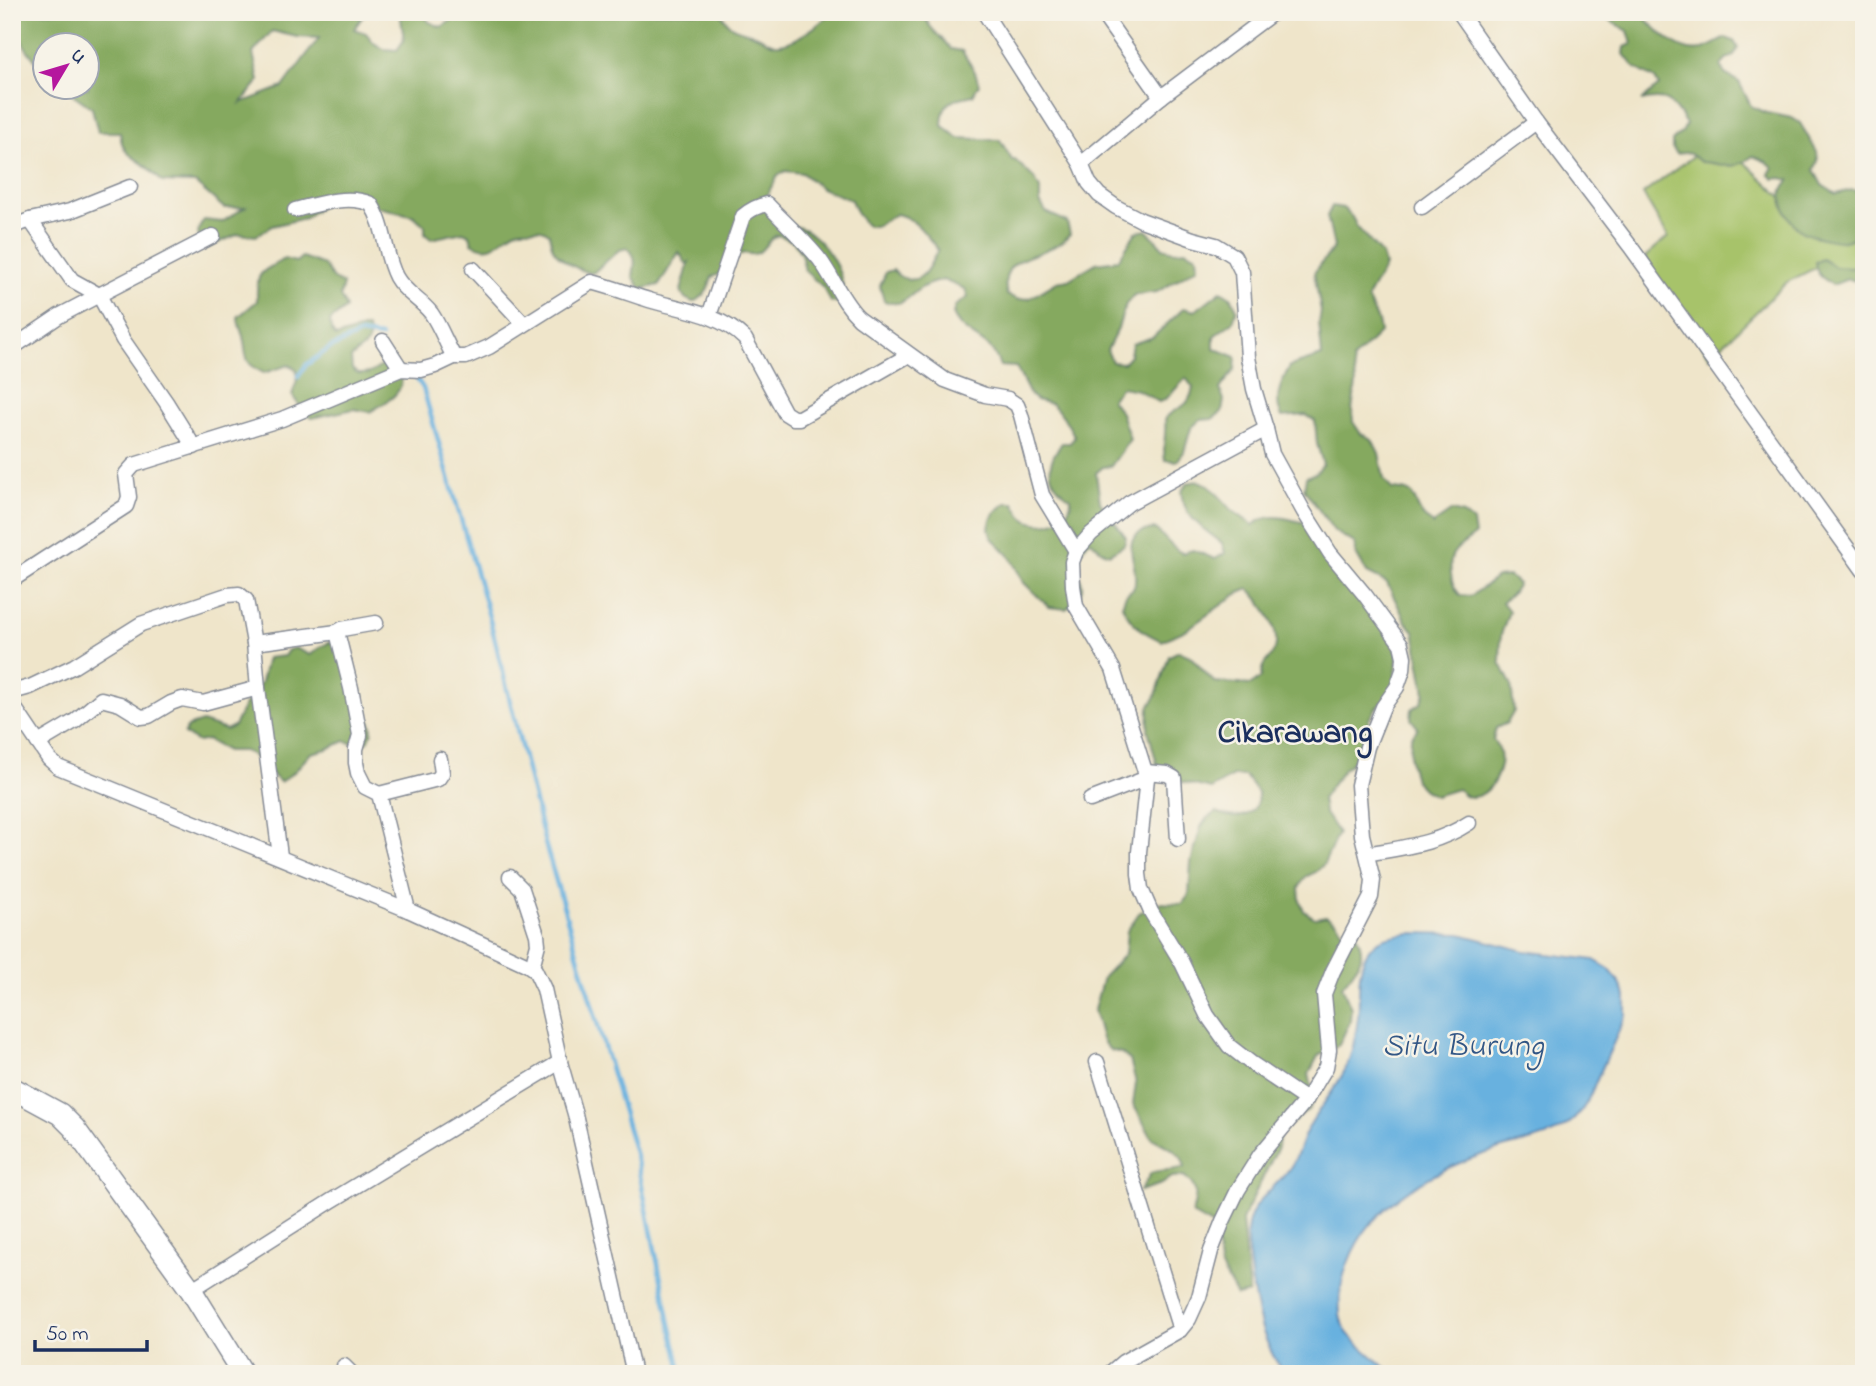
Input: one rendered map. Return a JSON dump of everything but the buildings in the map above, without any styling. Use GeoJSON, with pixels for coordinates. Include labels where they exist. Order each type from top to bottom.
{"type":"FeatureCollection","features":[{"type":"Feature","properties":{"kind":"street"},"geometry":{"type":"LineString","coordinates":[[984,12],[1080,164],[1088,183],[1099,195],[1116,208],[1141,220],[1216,245],[1234,256],[1242,272],[1248,357],[1254,389],[1272,454],[1330,552],[1401,644],[1404,657],[1397,687],[1383,707],[1367,747],[1358,785],[1362,835],[1373,880],[1371,897],[1324,994],[1329,1050],[1326,1067],[1306,1100],[1260,1155],[1238,1190],[1211,1251],[1194,1310],[1181,1329],[1123,1362],[1109,1374]]}},
{"type":"Feature","properties":{"kind":"street"},"geometry":{"type":"LineString","coordinates":[[1101,12],[1161,97]]}},
{"type":"Feature","properties":{"kind":"street"},"geometry":{"type":"LineString","coordinates":[[1080,164],[1161,97],[1274,12]]}},
{"type":"Feature","properties":{"kind":"street"},"geometry":{"type":"LineString","coordinates":[[1459,12],[1536,122],[1630,246],[1864,571]]}},
{"type":"Feature","properties":{"kind":"street"},"geometry":{"type":"LineString","coordinates":[[1422,207],[1536,122]]}},
{"type":"Feature","properties":{"kind":"street"},"geometry":{"type":"LineString","coordinates":[[12,227],[70,211],[130,187]]}},
{"type":"Feature","properties":{"kind":"street"},"geometry":{"type":"LineString","coordinates":[[295,210],[348,201],[364,201],[371,205],[381,222],[388,257],[397,279],[403,289],[430,313],[454,357]]}},
{"type":"Feature","properties":{"kind":"street"},"geometry":{"type":"LineString","coordinates":[[709,316],[743,216],[767,204],[820,260],[848,308],[859,318],[945,380],[1017,405],[1042,495],[1076,551]]}},
{"type":"Feature","properties":{"kind":"street"},"geometry":{"type":"LineString","coordinates":[[30,220],[72,280],[99,295],[123,340],[194,447]]}},
{"type":"Feature","properties":{"kind":"street"},"geometry":{"type":"LineString","coordinates":[[12,348],[60,316],[213,236]]}},
{"type":"Feature","properties":{"kind":"street"},"geometry":{"type":"LineString","coordinates":[[473,269],[524,324]]}},
{"type":"Feature","properties":{"kind":"street"},"geometry":{"type":"LineString","coordinates":[[12,580],[126,506],[129,497],[127,474],[134,465],[282,419],[403,369],[421,370],[454,357],[466,357],[489,348],[592,282],[709,316],[736,330],[745,339],[785,413],[793,418],[800,418],[909,355]]}},
{"type":"Feature","properties":{"kind":"street"},"geometry":{"type":"LineString","coordinates":[[383,341],[403,369]]}},
{"type":"Feature","properties":{"kind":"street"},"geometry":{"type":"LineString","coordinates":[[1266,429],[1129,503],[1091,534],[1076,551],[1072,562],[1073,586],[1076,606],[1113,669],[1146,775],[1139,874],[1141,889],[1150,912],[1182,963],[1207,1015],[1229,1046],[1306,1100]]}},
{"type":"Feature","properties":{"kind":"street"},"geometry":{"type":"LineString","coordinates":[[12,692],[30,687],[74,666],[141,624],[227,595],[239,594],[246,600],[254,643],[280,856]]}},
{"type":"Feature","properties":{"kind":"street"},"geometry":{"type":"LineString","coordinates":[[254,643],[376,624]]}},
{"type":"Feature","properties":{"kind":"street"},"geometry":{"type":"LineString","coordinates":[[337,632],[360,736],[356,763],[365,787],[379,794],[438,779],[442,773],[440,759]]}},
{"type":"Feature","properties":{"kind":"street"},"geometry":{"type":"LineString","coordinates":[[38,743],[75,721],[101,699],[120,704],[141,716],[149,716],[182,699],[203,704],[258,688]]}},
{"type":"Feature","properties":{"kind":"street"},"geometry":{"type":"LineString","coordinates":[[12,705],[49,759],[58,767],[408,909],[532,967],[544,989],[635,1374]]}},
{"type":"Feature","properties":{"kind":"street"},"geometry":{"type":"LineString","coordinates":[[1090,800],[1146,775],[1167,774],[1174,779],[1178,839]]}},
{"type":"Feature","properties":{"kind":"street"},"geometry":{"type":"LineString","coordinates":[[379,794],[408,909]]}},
{"type":"Feature","properties":{"kind":"street"},"geometry":{"type":"LineString","coordinates":[[1367,854],[1434,841],[1469,823]]}},
{"type":"Feature","properties":{"kind":"street"},"geometry":{"type":"LineString","coordinates":[[510,877],[522,889],[537,935],[538,944],[532,967]]}},
{"type":"Feature","properties":{"kind":"street"},"geometry":{"type":"LineString","coordinates":[[191,1290],[331,1201],[560,1062]]}},
{"type":"Feature","properties":{"kind":"street"},"geometry":{"type":"LineString","coordinates":[[1097,1062],[1181,1329]]}},
{"type":"Feature","properties":{"kind":"street"},"geometry":{"type":"LineString","coordinates":[[12,1088],[60,1114],[74,1128],[191,1290],[243,1374]]}},
{"type":"Feature","properties":{"kind":"green space"},"geometry":{"type":"Polygon","coordinates":[[[12,12],[366,12],[354,29],[366,33],[374,43],[384,49],[397,50],[404,40],[400,12],[422,12],[429,22],[441,27],[462,12],[720,12],[732,27],[781,44],[805,34],[830,12],[923,12],[931,27],[951,49],[962,51],[979,84],[973,95],[954,100],[946,106],[942,125],[958,138],[1000,140],[1012,160],[1034,178],[1040,189],[1040,202],[1046,212],[1067,222],[1070,234],[1063,241],[1022,260],[1008,272],[1007,295],[1019,300],[1030,298],[1096,263],[1118,260],[1136,232],[1147,230],[1163,248],[1186,250],[1197,256],[1198,267],[1157,292],[1134,295],[1126,304],[1107,350],[1112,362],[1123,363],[1130,355],[1132,344],[1153,337],[1184,308],[1195,311],[1221,291],[1232,298],[1237,309],[1233,322],[1214,336],[1214,348],[1236,357],[1235,369],[1220,389],[1224,400],[1222,412],[1212,419],[1200,420],[1191,428],[1184,452],[1177,461],[1165,460],[1165,418],[1186,404],[1191,395],[1193,388],[1186,378],[1167,398],[1159,402],[1138,390],[1121,387],[1111,399],[1121,413],[1130,439],[1111,466],[1103,467],[1096,473],[1100,502],[1126,537],[1124,545],[1109,554],[1090,540],[1072,562],[1082,582],[1078,597],[1066,609],[1049,607],[1024,583],[1009,555],[992,538],[989,528],[994,513],[1006,503],[1014,503],[1024,518],[1039,524],[1054,522],[1066,513],[1071,498],[1053,480],[1051,466],[1052,459],[1062,443],[1070,443],[1075,437],[1063,416],[1052,404],[1036,400],[1030,395],[1016,367],[1000,366],[992,350],[957,321],[953,314],[955,306],[968,297],[965,289],[943,280],[923,287],[900,302],[884,301],[880,286],[886,272],[893,270],[905,278],[918,278],[926,271],[938,250],[909,219],[896,214],[875,226],[867,226],[857,214],[851,200],[821,188],[802,173],[785,171],[778,176],[766,196],[769,203],[785,222],[810,233],[831,256],[842,286],[839,304],[831,302],[823,287],[805,271],[801,254],[793,241],[778,235],[756,254],[744,253],[736,256],[728,271],[712,277],[708,289],[692,302],[685,298],[681,291],[689,262],[686,264],[679,252],[659,285],[641,289],[633,276],[634,258],[628,248],[619,250],[593,273],[577,268],[557,254],[549,233],[542,229],[519,229],[486,248],[472,243],[470,235],[463,232],[431,239],[425,234],[425,226],[414,216],[350,200],[325,203],[305,218],[272,226],[256,236],[239,234],[206,248],[198,235],[204,220],[222,222],[245,207],[224,208],[195,183],[162,182],[126,151],[120,132],[98,132],[92,108],[84,102],[102,102],[102,32],[32,32],[32,55],[15,28],[12,12]],[[272,31],[253,53],[259,81],[241,103],[283,87],[319,38],[297,37],[272,31]]]}},
{"type":"Feature","properties":{"kind":"green space"},"geometry":{"type":"Polygon","coordinates":[[[1600,12],[1639,12],[1666,38],[1692,50],[1703,49],[1726,38],[1734,41],[1738,48],[1734,56],[1726,59],[1721,66],[1725,74],[1739,82],[1751,106],[1767,113],[1792,118],[1800,123],[1817,152],[1818,161],[1814,170],[1822,185],[1836,194],[1852,190],[1864,192],[1864,226],[1861,232],[1851,239],[1841,241],[1801,231],[1787,214],[1782,199],[1785,186],[1790,180],[1774,179],[1769,174],[1773,167],[1753,156],[1739,164],[1728,166],[1701,162],[1688,153],[1677,154],[1672,148],[1672,141],[1683,131],[1686,124],[1668,102],[1657,99],[1641,101],[1659,86],[1655,79],[1634,67],[1624,54],[1625,47],[1632,44],[1628,31],[1600,12]]]}},
{"type":"Feature","properties":{"kind":"green space"},"geometry":{"type":"Polygon","coordinates":[[[1700,151],[1742,160],[1812,225],[1864,213],[1864,274],[1815,268],[1787,282],[1710,357],[1645,257],[1668,237],[1643,194],[1700,151]]]}},
{"type":"Feature","properties":{"kind":"green space"},"geometry":{"type":"Polygon","coordinates":[[[1332,206],[1343,208],[1352,217],[1357,227],[1381,254],[1385,266],[1367,298],[1378,321],[1380,333],[1353,359],[1356,384],[1353,422],[1361,434],[1372,439],[1379,453],[1384,479],[1392,489],[1412,494],[1424,518],[1433,524],[1452,511],[1463,514],[1473,522],[1475,535],[1455,551],[1451,560],[1452,580],[1460,595],[1471,596],[1497,577],[1509,576],[1518,584],[1502,602],[1509,611],[1501,635],[1500,662],[1511,684],[1514,711],[1507,723],[1496,728],[1493,740],[1501,756],[1498,774],[1488,789],[1474,797],[1466,796],[1457,789],[1435,796],[1415,781],[1410,759],[1411,737],[1418,728],[1411,719],[1412,709],[1421,703],[1425,693],[1414,631],[1406,622],[1387,583],[1367,573],[1356,554],[1355,543],[1335,532],[1304,489],[1306,477],[1316,473],[1323,464],[1317,444],[1315,421],[1306,415],[1282,417],[1279,410],[1279,391],[1290,366],[1322,356],[1319,323],[1321,311],[1314,273],[1334,247],[1327,216],[1332,206]]]}},
{"type":"Feature","properties":{"kind":"green space"},"geometry":{"type":"Polygon","coordinates":[[[1864,254],[1864,283],[1848,279],[1833,285],[1818,273],[1815,262],[1822,259],[1836,267],[1852,268],[1864,254]]]}},
{"type":"Feature","properties":{"kind":"green space"},"geometry":{"type":"Polygon","coordinates":[[[302,257],[324,265],[333,279],[343,284],[340,296],[346,308],[330,321],[331,330],[336,337],[367,328],[370,336],[367,344],[351,358],[352,369],[358,374],[365,374],[383,365],[389,365],[395,367],[401,376],[400,389],[396,394],[370,412],[354,409],[312,418],[305,414],[292,395],[298,377],[296,369],[289,365],[264,373],[253,367],[248,360],[238,317],[257,301],[257,284],[264,271],[284,259],[296,262],[302,257]]]}},
{"type":"Feature","properties":{"kind":"green space"},"geometry":{"type":"Polygon","coordinates":[[[1198,481],[1209,485],[1233,511],[1253,525],[1273,517],[1306,523],[1398,654],[1394,692],[1376,708],[1369,719],[1369,743],[1362,754],[1343,770],[1322,799],[1324,812],[1338,833],[1324,864],[1305,877],[1299,888],[1304,911],[1315,918],[1326,916],[1336,922],[1343,931],[1355,933],[1359,941],[1359,961],[1342,986],[1351,1008],[1350,1021],[1339,1045],[1318,1056],[1309,1074],[1314,1099],[1309,1109],[1279,1134],[1278,1147],[1242,1220],[1249,1293],[1237,1296],[1221,1268],[1213,1226],[1192,1214],[1196,1193],[1193,1185],[1184,1176],[1172,1177],[1162,1184],[1140,1191],[1151,1173],[1185,1167],[1181,1157],[1172,1149],[1152,1138],[1133,1104],[1136,1083],[1130,1060],[1121,1053],[1110,1050],[1103,1042],[1094,1010],[1103,977],[1125,954],[1127,931],[1139,913],[1159,903],[1182,904],[1189,895],[1191,862],[1201,827],[1207,818],[1217,812],[1239,817],[1245,815],[1254,808],[1257,801],[1258,793],[1245,776],[1233,776],[1211,789],[1166,778],[1147,778],[1157,764],[1148,730],[1149,707],[1155,698],[1169,656],[1179,651],[1190,656],[1214,682],[1251,685],[1261,678],[1262,668],[1275,649],[1273,625],[1265,608],[1249,589],[1237,594],[1186,630],[1162,641],[1139,628],[1122,605],[1135,584],[1131,549],[1135,536],[1155,529],[1182,553],[1193,550],[1215,559],[1225,553],[1222,543],[1190,516],[1183,501],[1181,492],[1187,483],[1198,481]]]}},
{"type":"Feature","properties":{"kind":"green space"},"geometry":{"type":"Polygon","coordinates":[[[330,642],[338,644],[360,709],[371,723],[369,740],[362,746],[345,741],[311,753],[294,772],[280,782],[251,754],[244,751],[227,751],[207,740],[198,742],[184,734],[187,727],[202,722],[226,730],[234,726],[261,682],[267,658],[284,656],[288,650],[295,648],[310,655],[330,642]]]}},
{"type":"Feature","properties":{"kind":"water","name":"Situ Burung"},"geometry":{"type":"Polygon","coordinates":[[[1411,933],[1460,934],[1525,951],[1594,960],[1609,969],[1618,980],[1626,996],[1626,1015],[1587,1102],[1570,1123],[1548,1135],[1496,1150],[1429,1178],[1389,1205],[1358,1241],[1341,1288],[1342,1324],[1355,1341],[1394,1374],[1285,1374],[1269,1348],[1256,1303],[1247,1242],[1249,1220],[1259,1202],[1293,1163],[1308,1128],[1345,1070],[1356,1031],[1360,971],[1366,954],[1380,940],[1411,933]]]}},
{"type":"Feature","properties":{"kind":"waterway"},"geometry":{"type":"LineString","coordinates":[[298,377],[306,365],[330,348],[360,334],[381,337]]}},
{"type":"Feature","properties":{"kind":"waterway"},"geometry":{"type":"LineString","coordinates":[[412,372],[423,388],[490,620],[545,843],[636,1156],[682,1374]]}},
{"type":"Feature","properties":{"kind":"district","name":"Cikarawang"},"geometry":{"type":"Point","coordinates":[1295,734]}}]}
